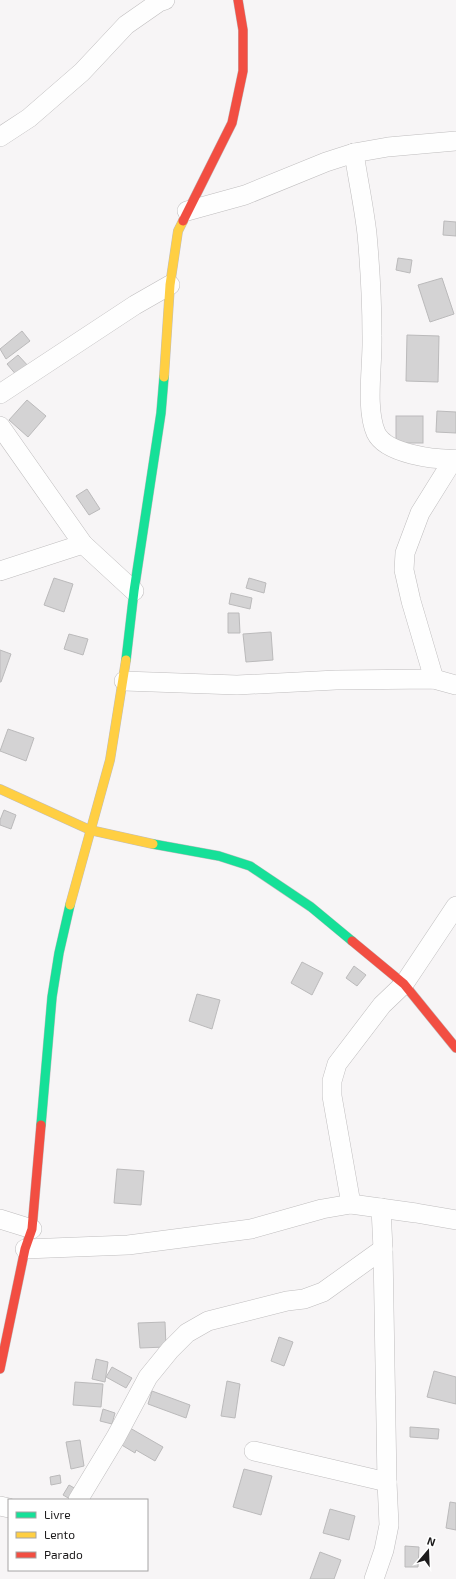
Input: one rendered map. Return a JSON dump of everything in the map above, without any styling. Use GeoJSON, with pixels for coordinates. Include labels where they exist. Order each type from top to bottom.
{"type":"FeatureCollection","features":[{"type":"Feature","properties":{"kind":"street"},"geometry":{"type":"LineString","coordinates":[[0,137],[29,118],[82,72],[126,25],[159,2],[165,0]]}},
{"type":"Feature","properties":{"kind":"street"},"geometry":{"type":"LineString","coordinates":[[0,1369],[25,1249],[32,1229],[52,997],[66,923],[110,760],[124,681],[134,591],[160,413],[170,285],[178,231],[232,123],[243,71],[243,30],[238,0]]}},
{"type":"Feature","properties":{"kind":"street"},"geometry":{"type":"LineString","coordinates":[[188,211],[245,195],[326,162],[354,153],[388,147],[456,141]]}},
{"type":"Feature","properties":{"kind":"street"},"geometry":{"type":"LineString","coordinates":[[354,153],[367,233],[372,337],[371,407],[376,433],[381,440],[392,448],[409,455],[454,459],[420,514],[405,553],[404,570],[411,601],[434,679]]}},
{"type":"Feature","properties":{"kind":"street"},"geometry":{"type":"LineString","coordinates":[[0,394],[135,305],[170,285]]}},
{"type":"Feature","properties":{"kind":"street"},"geometry":{"type":"LineString","coordinates":[[0,426],[83,544],[134,591]]}},
{"type":"Feature","properties":{"kind":"street"},"geometry":{"type":"LineString","coordinates":[[0,571],[83,544]]}},
{"type":"Feature","properties":{"kind":"street"},"geometry":{"type":"LineString","coordinates":[[124,681],[237,685],[336,680],[434,679],[456,685]]}},
{"type":"Feature","properties":{"kind":"street"},"geometry":{"type":"LineString","coordinates":[[0,789],[90,830],[188,851],[219,856],[250,866],[311,907],[404,984],[456,1048]]}},
{"type":"Feature","properties":{"kind":"street"},"geometry":{"type":"LineString","coordinates":[[351,1204],[332,1096],[332,1081],[336,1064],[382,1005],[404,984],[456,906]]}},
{"type":"Feature","properties":{"kind":"street"},"geometry":{"type":"LineString","coordinates":[[25,1249],[128,1245],[195,1237],[251,1229],[322,1209],[351,1204],[456,1220]]}},
{"type":"Feature","properties":{"kind":"street"},"geometry":{"type":"LineString","coordinates":[[374,1579],[384,1550],[389,1525],[383,1249],[380,1208]]}},
{"type":"Feature","properties":{"kind":"street"},"geometry":{"type":"LineString","coordinates":[[0,1219],[32,1229]]}},
{"type":"Feature","properties":{"kind":"street"},"geometry":{"type":"LineString","coordinates":[[79,1499],[116,1437],[148,1376],[187,1333],[208,1321],[281,1302],[304,1299],[323,1292],[383,1249]]}},
{"type":"Feature","properties":{"kind":"street"},"geometry":{"type":"LineString","coordinates":[[254,1451],[387,1482]]}},
{"type":"Feature","properties":{"kind":"building"},"geometry":{"type":"Polygon","coordinates":[[[444,221],[456,222],[456,236],[443,235],[444,221]]]}},
{"type":"Feature","properties":{"kind":"building"},"geometry":{"type":"Polygon","coordinates":[[[398,258],[412,260],[410,273],[396,270],[398,258]]]}},
{"type":"Feature","properties":{"kind":"building"},"geometry":{"type":"Polygon","coordinates":[[[442,278],[454,314],[430,322],[418,285],[442,278]]]}},
{"type":"Feature","properties":{"kind":"building"},"geometry":{"type":"Polygon","coordinates":[[[22,331],[30,341],[6,359],[0,349],[22,331]]]}},
{"type":"Feature","properties":{"kind":"building"},"geometry":{"type":"Polygon","coordinates":[[[407,335],[439,336],[438,382],[406,381],[407,335]]]}},
{"type":"Feature","properties":{"kind":"building"},"geometry":{"type":"Polygon","coordinates":[[[18,355],[30,368],[18,377],[7,364],[18,355]]]}},
{"type":"Feature","properties":{"kind":"building"},"geometry":{"type":"Polygon","coordinates":[[[27,400],[46,416],[28,437],[9,420],[27,400]]]}},
{"type":"Feature","properties":{"kind":"building"},"geometry":{"type":"Polygon","coordinates":[[[437,411],[456,412],[456,433],[436,432],[437,411]]]}},
{"type":"Feature","properties":{"kind":"building"},"geometry":{"type":"Polygon","coordinates":[[[396,416],[423,416],[423,443],[396,443],[396,416]]]}},
{"type":"Feature","properties":{"kind":"building"},"geometry":{"type":"Polygon","coordinates":[[[87,489],[100,509],[89,515],[76,496],[87,489]]]}},
{"type":"Feature","properties":{"kind":"building"},"geometry":{"type":"Polygon","coordinates":[[[54,578],[73,584],[64,612],[44,605],[54,578]]]}},
{"type":"Feature","properties":{"kind":"building"},"geometry":{"type":"Polygon","coordinates":[[[249,578],[266,583],[264,593],[246,588],[249,578]]]}},
{"type":"Feature","properties":{"kind":"building"},"geometry":{"type":"Polygon","coordinates":[[[231,593],[252,598],[250,609],[229,604],[231,593]]]}},
{"type":"Feature","properties":{"kind":"building"},"geometry":{"type":"Polygon","coordinates":[[[228,613],[239,613],[240,633],[228,633],[228,613]]]}},
{"type":"Feature","properties":{"kind":"building"},"geometry":{"type":"Polygon","coordinates":[[[271,632],[273,660],[246,662],[243,634],[271,632]]]}},
{"type":"Feature","properties":{"kind":"building"},"geometry":{"type":"Polygon","coordinates":[[[69,634],[88,639],[83,655],[64,649],[69,634]]]}},
{"type":"Feature","properties":{"kind":"building"},"geometry":{"type":"Polygon","coordinates":[[[0,650],[11,654],[1,682],[0,682],[0,650]]]}},
{"type":"Feature","properties":{"kind":"building"},"geometry":{"type":"Polygon","coordinates":[[[8,729],[34,738],[26,761],[0,751],[8,729]]]}},
{"type":"Feature","properties":{"kind":"building"},"geometry":{"type":"Polygon","coordinates":[[[4,810],[16,815],[11,829],[0,825],[0,820],[4,810]]]}},
{"type":"Feature","properties":{"kind":"building"},"geometry":{"type":"Polygon","coordinates":[[[302,962],[323,973],[312,995],[291,983],[302,962]]]}},
{"type":"Feature","properties":{"kind":"building"},"geometry":{"type":"Polygon","coordinates":[[[354,966],[366,975],[357,986],[346,978],[354,966]]]}},
{"type":"Feature","properties":{"kind":"building"},"geometry":{"type":"Polygon","coordinates":[[[197,994],[220,1000],[212,1029],[189,1021],[197,994]]]}},
{"type":"Feature","properties":{"kind":"building"},"geometry":{"type":"Polygon","coordinates":[[[117,1169],[144,1171],[141,1205],[114,1203],[117,1169]]]}},
{"type":"Feature","properties":{"kind":"building"},"geometry":{"type":"Polygon","coordinates":[[[165,1322],[166,1347],[140,1348],[138,1323],[165,1322]]]}},
{"type":"Feature","properties":{"kind":"building"},"geometry":{"type":"Polygon","coordinates":[[[279,1337],[293,1342],[284,1366],[271,1361],[279,1337]]]}},
{"type":"Feature","properties":{"kind":"building"},"geometry":{"type":"Polygon","coordinates":[[[96,1359],[108,1362],[105,1382],[92,1379],[96,1359]]]}},
{"type":"Feature","properties":{"kind":"building"},"geometry":{"type":"Polygon","coordinates":[[[112,1367],[132,1378],[126,1388],[106,1377],[112,1367]]]}},
{"type":"Feature","properties":{"kind":"building"},"geometry":{"type":"Polygon","coordinates":[[[434,1371],[456,1377],[456,1404],[427,1397],[434,1371]]]}},
{"type":"Feature","properties":{"kind":"building"},"geometry":{"type":"Polygon","coordinates":[[[227,1381],[240,1384],[235,1418],[221,1416],[227,1381]]]}},
{"type":"Feature","properties":{"kind":"building"},"geometry":{"type":"Polygon","coordinates":[[[75,1382],[103,1384],[101,1407],[73,1405],[75,1382]]]}},
{"type":"Feature","properties":{"kind":"building"},"geometry":{"type":"Polygon","coordinates":[[[152,1391],[190,1405],[186,1418],[148,1404],[152,1391]]]}},
{"type":"Feature","properties":{"kind":"building"},"geometry":{"type":"Polygon","coordinates":[[[103,1409],[115,1413],[112,1424],[100,1421],[103,1409]]]}},
{"type":"Feature","properties":{"kind":"building"},"geometry":{"type":"Polygon","coordinates":[[[410,1427],[439,1429],[438,1439],[410,1437],[410,1427]]]}},
{"type":"Feature","properties":{"kind":"building"},"geometry":{"type":"Polygon","coordinates":[[[130,1428],[163,1447],[155,1461],[136,1450],[135,1453],[120,1444],[130,1428]]]}},
{"type":"Feature","properties":{"kind":"building"},"geometry":{"type":"Polygon","coordinates":[[[80,1440],[84,1466],[71,1469],[66,1442],[80,1440]]]}},
{"type":"Feature","properties":{"kind":"building"},"geometry":{"type":"Polygon","coordinates":[[[244,1469],[272,1476],[261,1515],[233,1507],[244,1469]]]}},
{"type":"Feature","properties":{"kind":"building"},"geometry":{"type":"Polygon","coordinates":[[[60,1475],[61,1483],[51,1485],[50,1477],[60,1475]]]}},
{"type":"Feature","properties":{"kind":"building"},"geometry":{"type":"Polygon","coordinates":[[[69,1485],[76,1489],[70,1499],[63,1495],[69,1485]]]}},
{"type":"Feature","properties":{"kind":"building"},"geometry":{"type":"Polygon","coordinates":[[[450,1502],[456,1503],[456,1530],[446,1528],[450,1502]]]}},
{"type":"Feature","properties":{"kind":"building"},"geometry":{"type":"Polygon","coordinates":[[[330,1509],[355,1516],[349,1540],[323,1533],[330,1509]]]}},
{"type":"Feature","properties":{"kind":"building"},"geometry":{"type":"Polygon","coordinates":[[[405,1546],[419,1547],[418,1567],[405,1567],[405,1546]]]}},
{"type":"Feature","properties":{"kind":"building"},"geometry":{"type":"Polygon","coordinates":[[[320,1552],[341,1560],[334,1579],[310,1579],[320,1552]]]}},
{"type":"Feature","properties":{"kind":"traffic: fast"},"geometry":{"type":"LineString","coordinates":[[126,660],[134,591],[161,413],[164,377]]}},
{"type":"Feature","properties":{"kind":"traffic: fast"},"geometry":{"type":"LineString","coordinates":[[153,844],[219,856],[250,866],[311,907],[352,941]]}},
{"type":"Feature","properties":{"kind":"traffic: fast"},"geometry":{"type":"LineString","coordinates":[[41,1125],[52,997],[59,953],[70,905]]}},
{"type":"Feature","properties":{"kind":"traffic: slow"},"geometry":{"type":"LineString","coordinates":[[164,377],[170,285],[178,231],[183,221]]}},
{"type":"Feature","properties":{"kind":"traffic: slow"},"geometry":{"type":"LineString","coordinates":[[70,905],[110,760],[126,660]]}},
{"type":"Feature","properties":{"kind":"traffic: slow"},"geometry":{"type":"LineString","coordinates":[[0,789],[90,830],[153,844]]}},
{"type":"Feature","properties":{"kind":"traffic: jam"},"geometry":{"type":"LineString","coordinates":[[183,221],[232,123],[243,71],[243,30],[238,0]]}},
{"type":"Feature","properties":{"kind":"traffic: jam"},"geometry":{"type":"LineString","coordinates":[[352,941],[404,984],[456,1048]]}},
{"type":"Feature","properties":{"kind":"traffic: jam"},"geometry":{"type":"LineString","coordinates":[[0,1369],[25,1249],[32,1229],[41,1125]]}}]}
